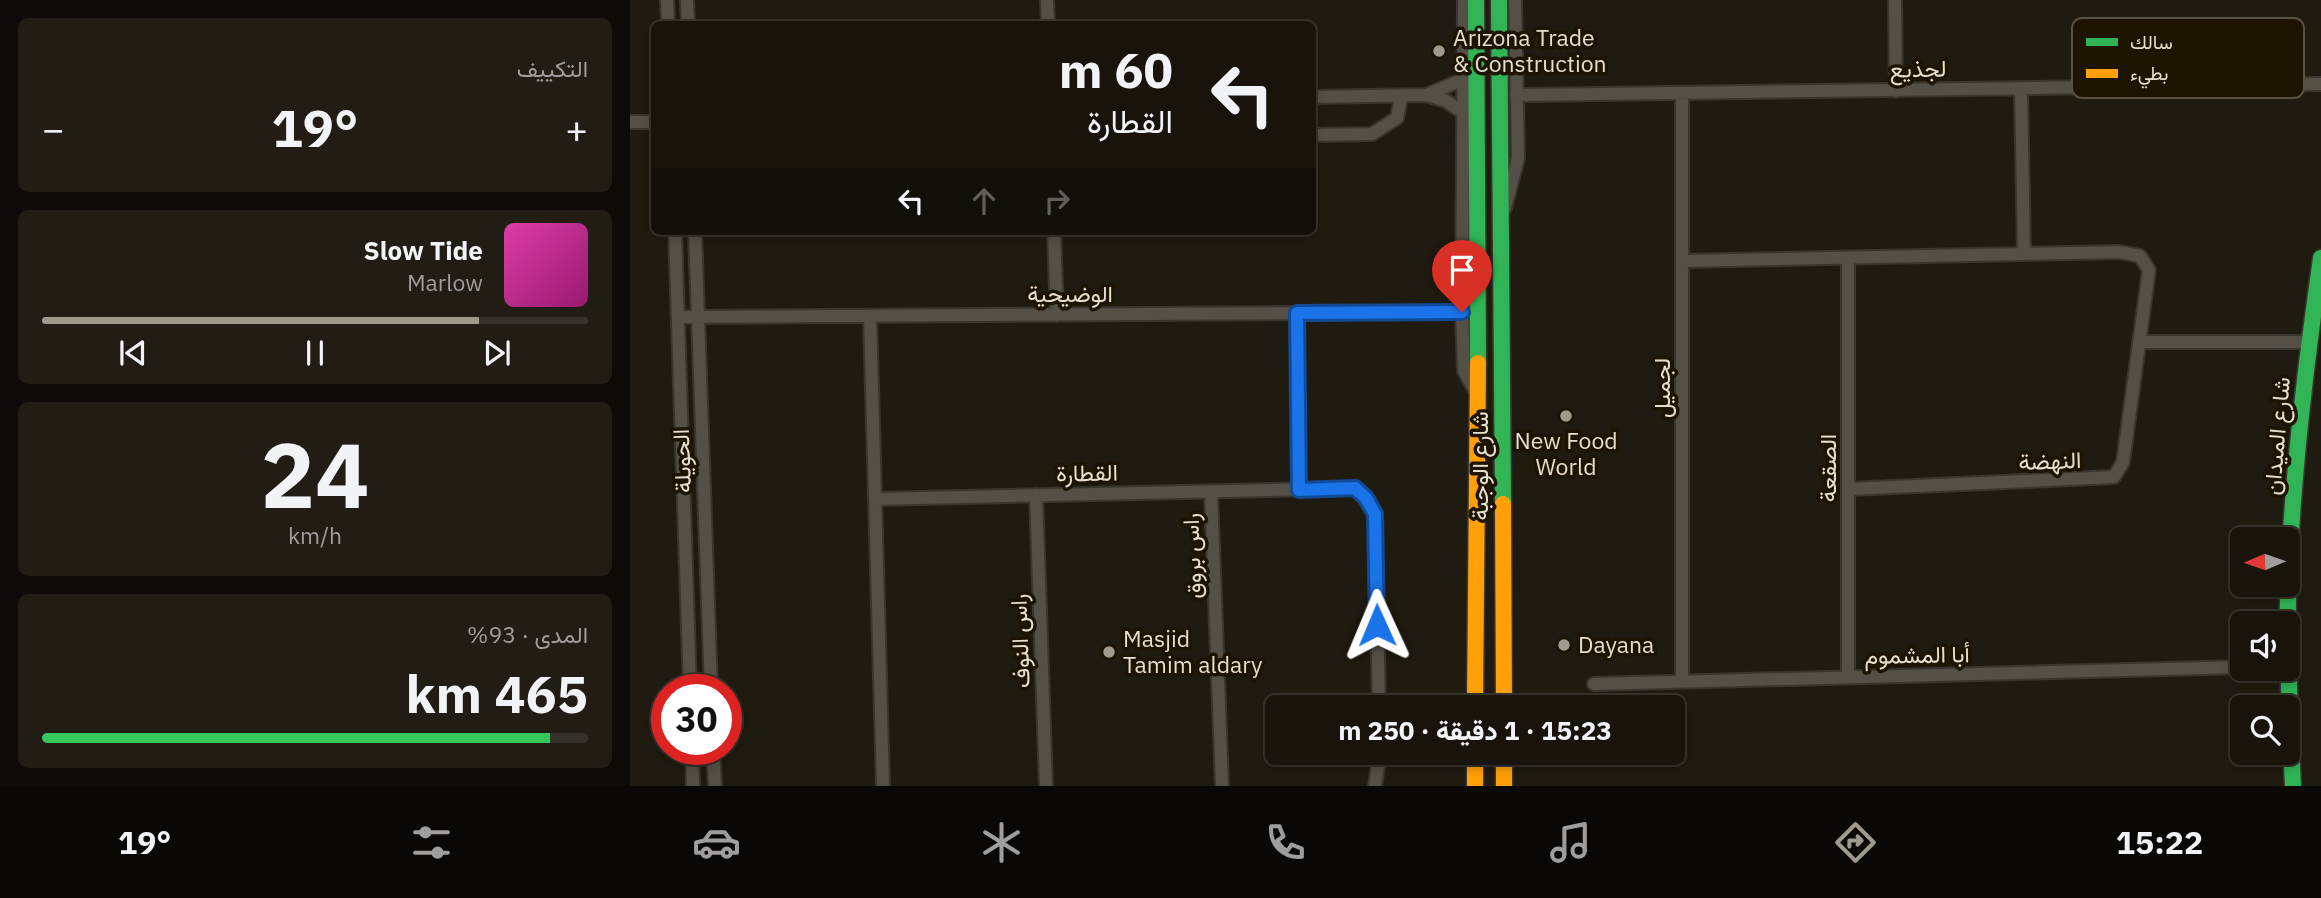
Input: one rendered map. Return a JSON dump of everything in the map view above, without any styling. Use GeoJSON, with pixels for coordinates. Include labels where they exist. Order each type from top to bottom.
{"type":"FeatureCollection","features":[{"type":"Feature","properties":{"kind":"street"},"geometry":{"type":"LineString","coordinates":[[667,0],[668,21]]}},
{"type":"Feature","properties":{"kind":"street"},"geometry":{"type":"LineString","coordinates":[[687,0],[688,21]]}},
{"type":"Feature","properties":{"kind":"street"},"geometry":{"type":"LineString","coordinates":[[1047,0],[1048,21]]}},
{"type":"Feature","properties":{"kind":"street","name":"شارع الوجبة"},"geometry":{"type":"LineString","coordinates":[[1464,0],[1462,312],[1464,371],[1477,393]]}},
{"type":"Feature","properties":{"kind":"street","name":"شارع الوجبة"},"geometry":{"type":"LineString","coordinates":[[1475,695],[1475,584],[1479,498],[1476,0]]}},
{"type":"Feature","properties":{"kind":"street","name":"شارع الوجبة"},"geometry":{"type":"LineString","coordinates":[[1499,0],[1504,695]]}},
{"type":"Feature","properties":{"kind":"street","name":"شارع الوجبة"},"geometry":{"type":"LineString","coordinates":[[1501,225],[1518,158],[1515,0]]}},
{"type":"Feature","properties":{"kind":"street"},"geometry":{"type":"LineString","coordinates":[[1895,0],[1896,91]]}},
{"type":"Feature","properties":{"kind":"street"},"geometry":{"type":"LineString","coordinates":[[1316,97],[1401,98],[1426,95],[1464,79]]}},
{"type":"Feature","properties":{"kind":"street","name":"لجذيع"},"geometry":{"type":"LineString","coordinates":[[1516,95],[2072,88]]}},
{"type":"Feature","properties":{"kind":"street"},"geometry":{"type":"LineString","coordinates":[[2021,89],[2024,254]]}},
{"type":"Feature","properties":{"kind":"street","name":"لجميل"},"geometry":{"type":"LineString","coordinates":[[1682,94],[1682,682]]}},
{"type":"Feature","properties":{"kind":"street"},"geometry":{"type":"LineString","coordinates":[[1426,95],[1447,101],[1464,113]]}},
{"type":"Feature","properties":{"kind":"street"},"geometry":{"type":"LineString","coordinates":[[1316,135],[1372,134],[1397,118],[1401,98]]}},
{"type":"Feature","properties":{"kind":"street"},"geometry":{"type":"LineString","coordinates":[[630,122],[651,122]]}},
{"type":"Feature","properties":{"kind":"street","name":"الحويلة"},"geometry":{"type":"LineString","coordinates":[[675,235],[689,674]]}},
{"type":"Feature","properties":{"kind":"street","name":"الحويلة"},"geometry":{"type":"LineString","coordinates":[[695,235],[710,674]]}},
{"type":"Feature","properties":{"kind":"street"},"geometry":{"type":"LineString","coordinates":[[1054,235],[1057,315]]}},
{"type":"Feature","properties":{"kind":"street","name":"النهضة"},"geometry":{"type":"LineString","coordinates":[[1683,261],[2120,252],[2140,256],[2149,270],[2123,462],[2115,477],[1849,489]]}},
{"type":"Feature","properties":{"kind":"street","name":"الصقعة"},"geometry":{"type":"LineString","coordinates":[[1848,258],[1848,677]]}},
{"type":"Feature","properties":{"kind":"street","name":"شارع الميدان"},"geometry":{"type":"LineString","coordinates":[[2289,611],[2291,541],[2309,341],[2321,258]]}},
{"type":"Feature","properties":{"kind":"street","name":"الوضيحية"},"geometry":{"type":"LineString","coordinates":[[678,317],[1462,312]]}},
{"type":"Feature","properties":{"kind":"street"},"geometry":{"type":"LineString","coordinates":[[1297,313],[1299,490]]}},
{"type":"Feature","properties":{"kind":"street"},"geometry":{"type":"LineString","coordinates":[[870,316],[883,786]]}},
{"type":"Feature","properties":{"kind":"street"},"geometry":{"type":"LineString","coordinates":[[2139,342],[2309,341]]}},
{"type":"Feature","properties":{"kind":"street","name":"القطارة"},"geometry":{"type":"LineString","coordinates":[[875,499],[1355,488],[1366,498],[1375,514],[1379,695]]}},
{"type":"Feature","properties":{"kind":"street","name":"راس بروق"},"geometry":{"type":"LineString","coordinates":[[1211,492],[1222,786]]}},
{"type":"Feature","properties":{"kind":"street","name":"راس النوف"},"geometry":{"type":"LineString","coordinates":[[1036,495],[1045,786]]}},
{"type":"Feature","properties":{"kind":"street"},"geometry":{"type":"LineString","coordinates":[[1479,498],[1486,582],[1485,695]]}},
{"type":"Feature","properties":{"kind":"street"},"geometry":{"type":"LineString","coordinates":[[688,632],[709,631]]}},
{"type":"Feature","properties":{"kind":"street","name":"أبا المشموم"},"geometry":{"type":"LineString","coordinates":[[1594,684],[2230,667]]}},
{"type":"Feature","properties":{"kind":"street","name":"شارع الميدان"},"geometry":{"type":"LineString","coordinates":[[2288,681],[2292,786]]}},
{"type":"Feature","properties":{"kind":"street"},"geometry":{"type":"LineString","coordinates":[[692,765],[693,786]]}},
{"type":"Feature","properties":{"kind":"street"},"geometry":{"type":"LineString","coordinates":[[714,765],[715,786]]}},
{"type":"Feature","properties":{"kind":"street"},"geometry":{"type":"LineString","coordinates":[[1375,786],[1378,765]]}},
{"type":"Feature","properties":{"kind":"street"},"geometry":{"type":"LineString","coordinates":[[1476,765],[1477,785]]}},
{"type":"Feature","properties":{"kind":"street"},"geometry":{"type":"LineString","coordinates":[[1477,785],[1482,765]]}},
{"type":"Feature","properties":{"kind":"street"},"geometry":{"type":"LineString","coordinates":[[1504,765],[1504,786]]}},
{"type":"Feature","properties":{"kind":"traffic: fast"},"geometry":{"type":"LineString","coordinates":[[1476,0],[1478,363]]}},
{"type":"Feature","properties":{"kind":"traffic: fast"},"geometry":{"type":"LineString","coordinates":[[1499,0],[1503,504]]}},
{"type":"Feature","properties":{"kind":"traffic: fast"},"geometry":{"type":"LineString","coordinates":[[2293,786],[2288,646],[2292,514],[2321,258]]}},
{"type":"Feature","properties":{"kind":"traffic: slow"},"geometry":{"type":"LineString","coordinates":[[1475,695],[1478,363]]}},
{"type":"Feature","properties":{"kind":"traffic: slow"},"geometry":{"type":"LineString","coordinates":[[1503,504],[1504,695]]}},
{"type":"Feature","properties":{"kind":"traffic: slow"},"geometry":{"type":"LineString","coordinates":[[1475,765],[1475,786]]}},
{"type":"Feature","properties":{"kind":"traffic: slow"},"geometry":{"type":"LineString","coordinates":[[1504,765],[1504,786]]}},
{"type":"Feature","properties":{"kind":"place","name":"Arizona Trade & Construction"},"geometry":{"type":"Point","coordinates":[1439,51]}},
{"type":"Feature","properties":{"kind":"place","name":"New Food World"},"geometry":{"type":"Point","coordinates":[1566,416]}},
{"type":"Feature","properties":{"kind":"place","name":"Dayana"},"geometry":{"type":"Point","coordinates":[1564,645]}},
{"type":"Feature","properties":{"kind":"place","name":"Masjid Tamim aldary"},"geometry":{"type":"Point","coordinates":[1109,652]}},
{"type":"Feature","properties":{"kind":"route"},"geometry":{"type":"LineString","coordinates":[[1377,625],[1375,514],[1366,498],[1355,488],[1299,490],[1297,313],[1462,312]]}}]}
